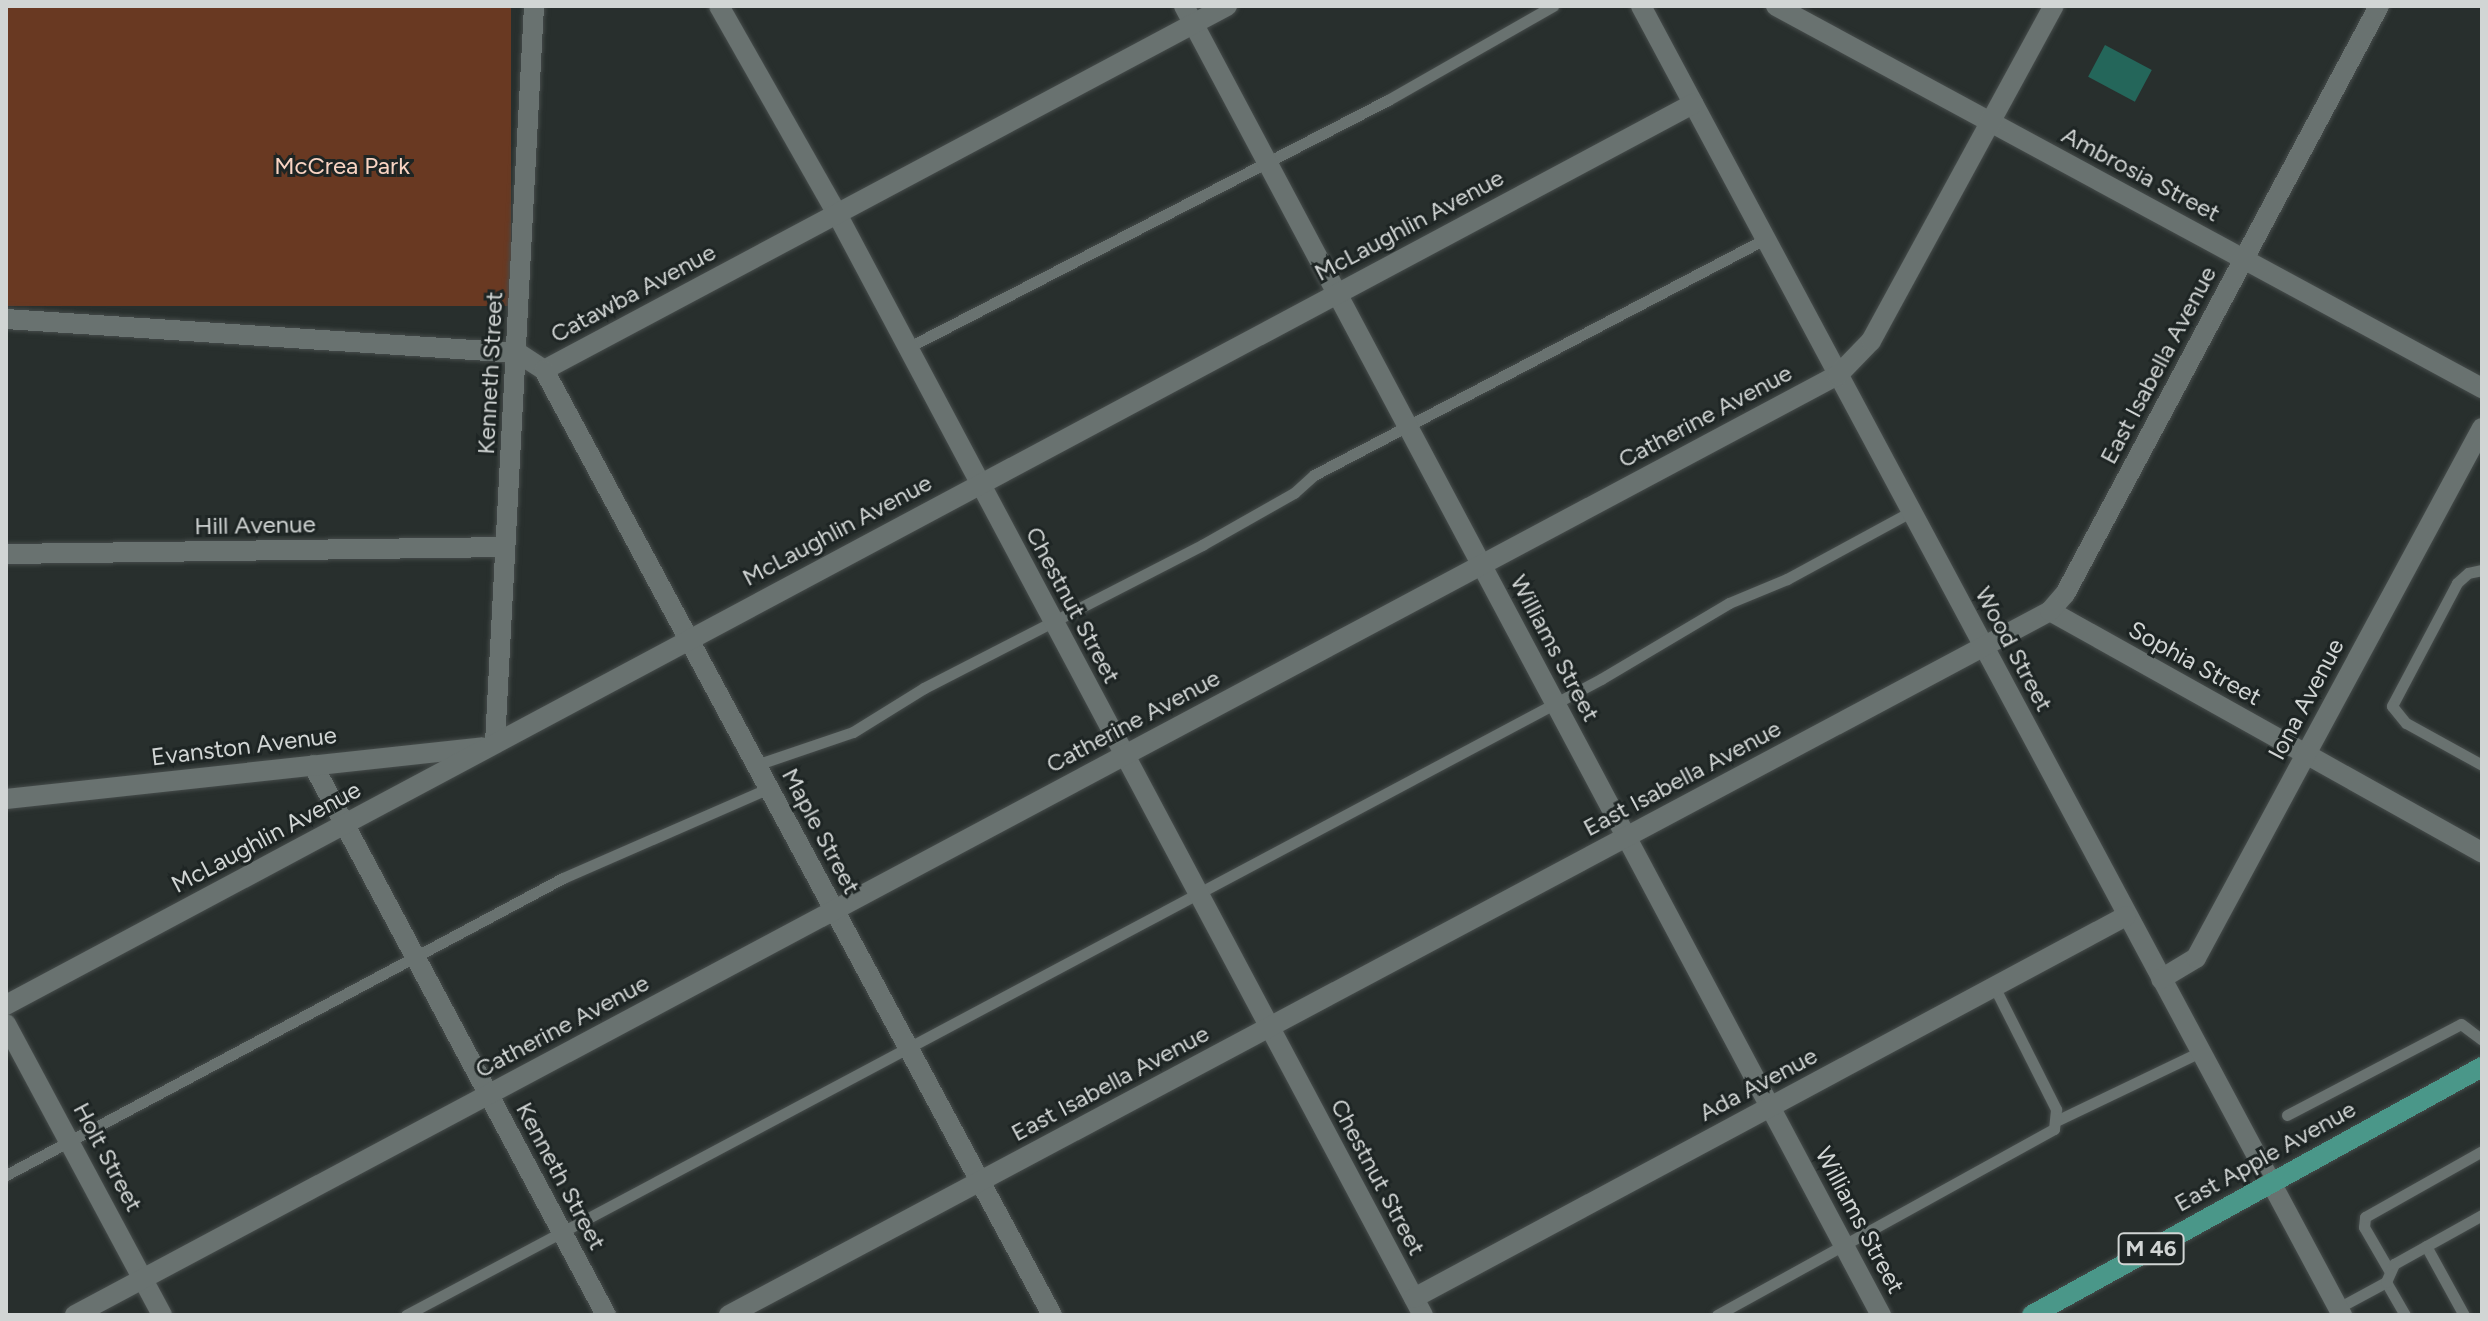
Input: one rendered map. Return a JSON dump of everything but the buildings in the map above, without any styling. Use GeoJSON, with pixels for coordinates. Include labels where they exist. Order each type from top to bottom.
{"type":"FeatureCollection","features":[{"type":"Feature","properties":{"kind":"main road","name":"East Apple Avenue"},"geometry":{"type":"LineString","coordinates":[[2032,1315],[2482,1067]]}},
{"type":"Feature","properties":{"kind":"street","name":"Kenneth Street"},"geometry":{"type":"LineString","coordinates":[[492,745],[518,353],[534,6]]}},
{"type":"Feature","properties":{"kind":"street","name":"Chestnut Street"},"geometry":{"type":"LineString","coordinates":[[719,6],[837,214],[1050,620],[1419,1306]]}},
{"type":"Feature","properties":{"kind":"street","name":"Catawba Avenue"},"geometry":{"type":"LineString","coordinates":[[6,319],[518,353],[544,370],[837,214],[1188,15],[1227,6]]}},
{"type":"Feature","properties":{"kind":"street","name":"Wood Street"},"geometry":{"type":"LineString","coordinates":[[1641,6],[2340,1311]]}},
{"type":"Feature","properties":{"kind":"street","name":"Ambrosia Street"},"geometry":{"type":"LineString","coordinates":[[1776,6],[2482,388]]}},
{"type":"Feature","properties":{"kind":"street","name":"Catherine Avenue"},"geometry":{"type":"LineString","coordinates":[[75,1315],[1838,375],[1871,341],[2054,6]]}},
{"type":"Feature","properties":{"kind":"street","name":"East Isabella Avenue"},"geometry":{"type":"LineString","coordinates":[[729,1315],[2050,611],[2065,594],[2379,6]]}},
{"type":"Feature","properties":{"kind":"street","name":"Williams Street"},"geometry":{"type":"LineString","coordinates":[[1188,15],[1881,1315]]}},
{"type":"Feature","properties":{"kind":"street","name":"McLaughlin Avenue"},"geometry":{"type":"LineString","coordinates":[[6,1005],[1693,104]]}},
{"type":"Feature","properties":{"kind":"street","name":"Maple Street"},"geometry":{"type":"LineString","coordinates":[[544,370],[1052,1315]]}},
{"type":"Feature","properties":{"kind":"street","name":"Iona Avenue"},"geometry":{"type":"LineString","coordinates":[[2161,979],[2196,958],[2482,428]]}},
{"type":"Feature","properties":{"kind":"street","name":"Hill Avenue"},"geometry":{"type":"LineString","coordinates":[[6,554],[505,547]]}},
{"type":"Feature","properties":{"kind":"street","name":"Sophia Street"},"geometry":{"type":"LineString","coordinates":[[2050,611],[2482,852]]}},
{"type":"Feature","properties":{"kind":"street","name":"Evanston Avenue"},"geometry":{"type":"LineString","coordinates":[[6,799],[492,745]]}},
{"type":"Feature","properties":{"kind":"street","name":"Kenneth Street"},"geometry":{"type":"LineString","coordinates":[[313,765],[606,1315]]}},
{"type":"Feature","properties":{"kind":"street","name":"Ada Avenue"},"geometry":{"type":"LineString","coordinates":[[1419,1306],[1770,1107],[2126,916]]}},
{"type":"Feature","properties":{"kind":"street","name":"Holt Street"},"geometry":{"type":"LineString","coordinates":[[6,1024],[162,1315]]}},
{"type":"Feature","properties":{"kind":"lane"},"geometry":{"type":"LineString","coordinates":[[907,348],[1388,100],[1553,6]]}},
{"type":"Feature","properties":{"kind":"lane"},"geometry":{"type":"LineString","coordinates":[[756,765],[853,732],[1050,620],[1202,545],[1294,493],[1314,475],[1765,239]]}},
{"type":"Feature","properties":{"kind":"lane"},"geometry":{"type":"LineString","coordinates":[[406,1315],[1555,702],[1729,603],[1787,579],[1912,511]]}},
{"type":"Feature","properties":{"kind":"lane"},"geometry":{"type":"LineString","coordinates":[[2482,570],[2468,573],[2457,583],[2392,706],[2406,723],[2482,765]]}},
{"type":"Feature","properties":{"kind":"lane"},"geometry":{"type":"LineString","coordinates":[[6,1175],[563,878],[769,788]]}},
{"type":"Feature","properties":{"kind":"lane"},"geometry":{"type":"LineString","coordinates":[[1717,1315],[2054,1129],[2056,1109],[1994,986]]}},
{"type":"Feature","properties":{"kind":"lane"},"geometry":{"type":"LineString","coordinates":[[2287,1115],[2461,1024],[2482,1040]]}},
{"type":"Feature","properties":{"kind":"lane"},"geometry":{"type":"LineString","coordinates":[[2056,1121],[2200,1052]]}},
{"type":"Feature","properties":{"kind":"lane"},"geometry":{"type":"LineString","coordinates":[[2405,1315],[2364,1227],[2365,1217],[2482,1151]]}},
{"type":"Feature","properties":{"kind":"lane"},"geometry":{"type":"LineString","coordinates":[[2340,1311],[2388,1277],[2394,1264],[2482,1215]]}},
{"type":"Feature","properties":{"kind":"lane"},"geometry":{"type":"LineString","coordinates":[[2426,1246],[2464,1315]]}},
{"type":"Feature","properties":{"kind":"green space","name":"McCrea Park"},"geometry":{"type":"Polygon","coordinates":[[[6,6],[511,6],[511,306],[6,306],[6,6]]]}}]}
